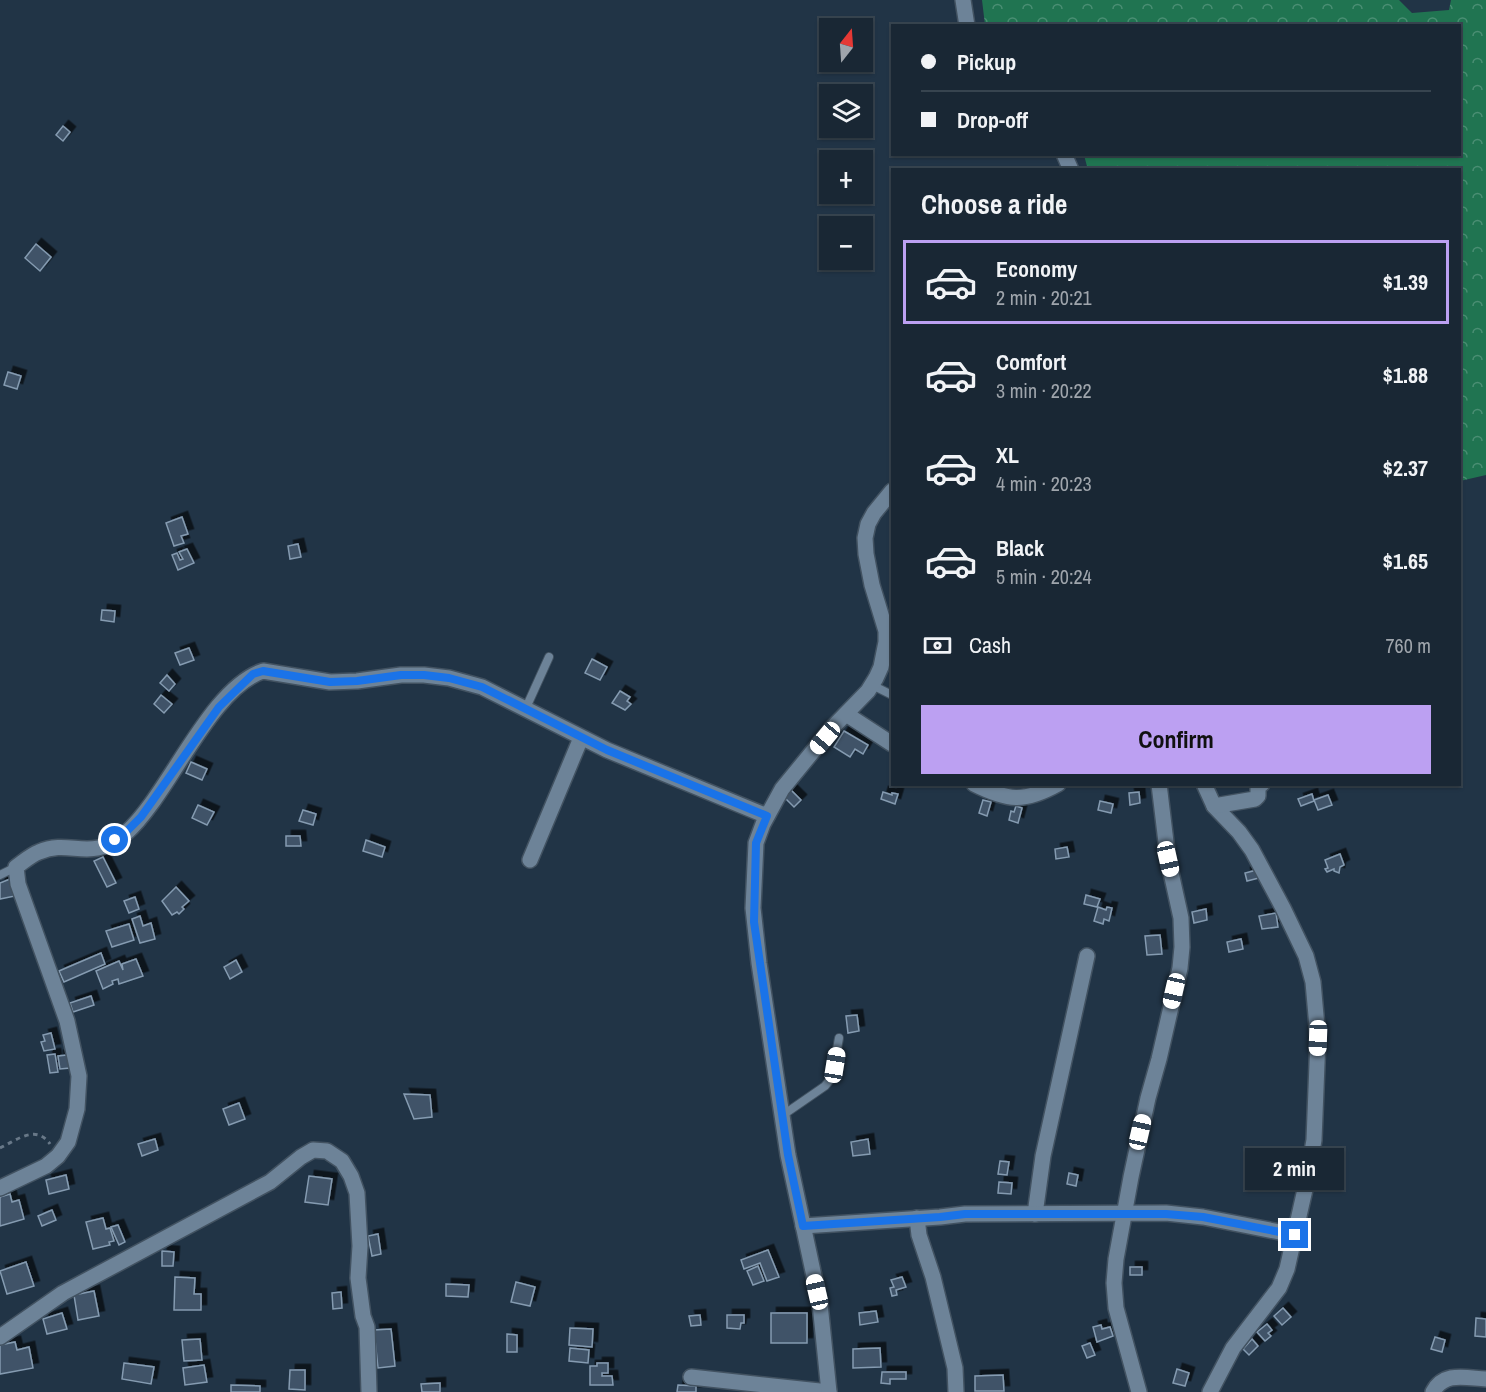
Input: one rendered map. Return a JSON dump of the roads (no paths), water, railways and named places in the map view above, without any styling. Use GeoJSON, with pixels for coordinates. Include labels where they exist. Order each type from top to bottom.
{"type":"FeatureCollection","features":[{"type":"Feature","properties":{"kind":"street"},"geometry":{"type":"LineString","coordinates":[[963,0],[967,24]]}},
{"type":"Feature","properties":{"kind":"street"},"geometry":{"type":"LineString","coordinates":[[691,1377],[829,1392],[820,1304],[788,1155],[759,963],[753,908],[756,843],[767,816],[782,789],[876,678],[885,654],[889,632],[872,585],[865,538],[868,524],[874,513],[891,492]]}},
{"type":"Feature","properties":{"kind":"street"},"geometry":{"type":"LineString","coordinates":[[0,1188],[46,1166],[58,1156],[68,1142],[77,1109],[79,1076],[68,1021],[18,884],[16,867],[39,852],[55,848],[95,850],[104,848],[125,833],[141,817],[219,707],[253,674],[263,671],[330,682],[401,675],[449,678],[482,687],[581,738],[656,772],[767,816]]}},
{"type":"Feature","properties":{"kind":"street"},"geometry":{"type":"LineString","coordinates":[[846,714],[891,743]]}},
{"type":"Feature","properties":{"kind":"street"},"geometry":{"type":"LineString","coordinates":[[530,860],[581,738]]}},
{"type":"Feature","properties":{"kind":"street"},"geometry":{"type":"LineString","coordinates":[[978,786],[993,794],[1019,799],[1040,794],[1054,786]]}},
{"type":"Feature","properties":{"kind":"street"},"geometry":{"type":"LineString","coordinates":[[1139,1392],[1116,1308],[1114,1283],[1116,1259],[1131,1177],[1180,968],[1182,947],[1181,918],[1168,859],[1159,786]]}},
{"type":"Feature","properties":{"kind":"street"},"geometry":{"type":"LineString","coordinates":[[1205,786],[1214,806],[1239,832],[1251,850],[1306,956],[1313,982],[1318,1038],[1314,1140],[1287,1269],[1279,1288],[1233,1348],[1210,1392]]}},
{"type":"Feature","properties":{"kind":"street"},"geometry":{"type":"LineString","coordinates":[[1214,806],[1256,799],[1258,786]]}},
{"type":"Feature","properties":{"kind":"street"},"geometry":{"type":"LineString","coordinates":[[1035,1214],[1043,1156],[1087,956]]}},
{"type":"Feature","properties":{"kind":"street"},"geometry":{"type":"LineString","coordinates":[[0,1337],[63,1293],[270,1182],[313,1150],[327,1151],[342,1161],[357,1193],[360,1246],[358,1278],[366,1327],[369,1392]]}},
{"type":"Feature","properties":{"kind":"street"},"geometry":{"type":"LineString","coordinates":[[803,1226],[965,1214],[1166,1214],[1203,1217],[1295,1235]]}},
{"type":"Feature","properties":{"kind":"street"},"geometry":{"type":"LineString","coordinates":[[917,1218],[919,1235],[933,1277],[955,1368],[956,1392]]}},
{"type":"Feature","properties":{"kind":"street"},"geometry":{"type":"LineString","coordinates":[[1433,1392],[1441,1381],[1447,1378],[1486,1379]]}},
{"type":"Feature","properties":{"kind":"lane"},"geometry":{"type":"LineString","coordinates":[[525,710],[549,657]]}},
{"type":"Feature","properties":{"kind":"lane"},"geometry":{"type":"LineString","coordinates":[[872,684],[891,694]]}},
{"type":"Feature","properties":{"kind":"lane"},"geometry":{"type":"LineString","coordinates":[[0,875],[16,867]]}},
{"type":"Feature","properties":{"kind":"lane"},"geometry":{"type":"LineString","coordinates":[[783,1115],[825,1086],[832,1077],[839,1038]]}}]}
